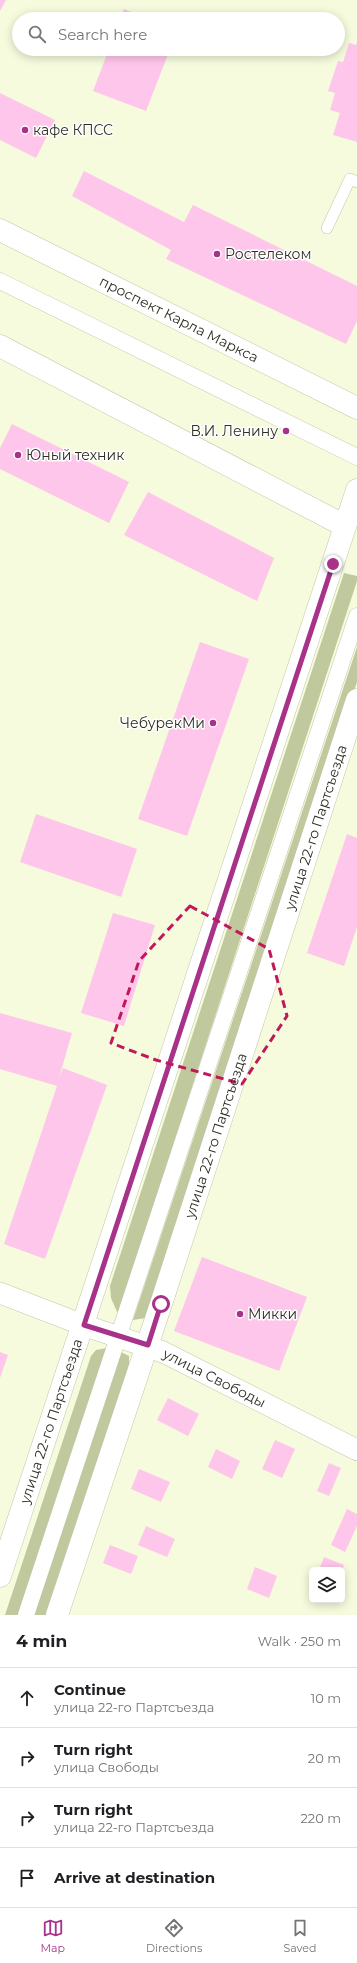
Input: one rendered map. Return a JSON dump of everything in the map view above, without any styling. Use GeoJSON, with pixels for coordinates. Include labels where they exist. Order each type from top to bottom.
{"type":"FeatureCollection","features":[{"type":"Feature","properties":{"kind":"main road","name":"проспект Карла Маркса"},"geometry":{"type":"LineString","coordinates":[[0,230],[357,408]]}},
{"type":"Feature","properties":{"kind":"main road"},"geometry":{"type":"LineString","coordinates":[[0,346],[345,526]]}},
{"type":"Feature","properties":{"kind":"main road","name":"улица 22-го Партсъезда"},"geometry":{"type":"LineString","coordinates":[[0,1576],[84,1325],[357,490]]}},
{"type":"Feature","properties":{"kind":"main road","name":"улица 22-го Партсъезда"},"geometry":{"type":"LineString","coordinates":[[57,1615],[148,1345],[357,700]]}},
{"type":"Feature","properties":{"kind":"street"},"geometry":{"type":"LineString","coordinates":[[0,281],[357,457]]}},
{"type":"Feature","properties":{"kind":"street"},"geometry":{"type":"LineString","coordinates":[[26,1615],[357,616]]}},
{"type":"Feature","properties":{"kind":"street","name":"улица Свободы"},"geometry":{"type":"LineString","coordinates":[[0,1293],[84,1325],[148,1345],[357,1450]]}},
{"type":"Feature","properties":{"kind":"lane"},"geometry":{"type":"LineString","coordinates":[[326,228],[350,180],[357,182]]}},
{"type":"Feature","properties":{"kind":"highlighted area"},"geometry":{"type":"Polygon","coordinates":[[[190,906],[269,949],[287,1016],[242,1084],[156,1060],[111,1043],[139,961],[190,906]]]}},
{"type":"Feature","properties":{"kind":"green space"},"geometry":{"type":"Polygon","coordinates":[[[344,573],[357,576],[357,581],[118,1314],[111,1298],[110,1286],[344,573]]]}},
{"type":"Feature","properties":{"kind":"green space"},"geometry":{"type":"Polygon","coordinates":[[[357,647],[357,682],[160,1287],[146,1318],[133,1320],[357,647]]]}},
{"type":"Feature","properties":{"kind":"green space"},"geometry":{"type":"Polygon","coordinates":[[[107,1348],[19,1615],[5,1615],[91,1356],[96,1350],[107,1348]]]}},
{"type":"Feature","properties":{"kind":"green space"},"geometry":{"type":"Polygon","coordinates":[[[119,1351],[129,1356],[129,1365],[46,1615],[33,1615],[119,1351]]]}},
{"type":"Feature","properties":{"kind":"building"},"geometry":{"type":"Polygon","coordinates":[[[0,0],[6,0],[0,11],[0,0]]]}},
{"type":"Feature","properties":{"kind":"building"},"geometry":{"type":"Polygon","coordinates":[[[124,9],[131,12],[123,12],[124,9]]]}},
{"type":"Feature","properties":{"kind":"building"},"geometry":{"type":"Polygon","coordinates":[[[357,42],[357,142],[333,135],[340,113],[330,110],[335,93],[328,91],[338,61],[343,62],[349,43],[356,45],[357,42]]]}},
{"type":"Feature","properties":{"kind":"building"},"geometry":{"type":"Polygon","coordinates":[[[106,56],[167,56],[146,111],[93,91],[106,56]]]}},
{"type":"Feature","properties":{"kind":"building","name":"кафе КПСС"},"geometry":{"type":"Polygon","coordinates":[[[0,93],[55,120],[36,158],[0,140],[0,93]]]}},
{"type":"Feature","properties":{"kind":"building"},"geometry":{"type":"Polygon","coordinates":[[[84,171],[184,222],[193,205],[357,286],[357,321],[346,344],[166,259],[171,250],[72,196],[84,171]]]}},
{"type":"Feature","properties":{"kind":"building"},"geometry":{"type":"Polygon","coordinates":[[[12,424],[129,482],[109,523],[0,469],[0,448],[12,424]]]}},
{"type":"Feature","properties":{"kind":"building"},"geometry":{"type":"Polygon","coordinates":[[[148,492],[274,558],[257,601],[124,535],[148,492]]]}},
{"type":"Feature","properties":{"kind":"building"},"geometry":{"type":"Polygon","coordinates":[[[200,642],[249,659],[187,836],[138,819],[200,642]]]}},
{"type":"Feature","properties":{"kind":"building"},"geometry":{"type":"Polygon","coordinates":[[[36,814],[137,849],[121,897],[20,862],[36,814]]]}},
{"type":"Feature","properties":{"kind":"building"},"geometry":{"type":"Polygon","coordinates":[[[347,834],[357,838],[357,927],[344,966],[307,953],[347,834]]]}},
{"type":"Feature","properties":{"kind":"building"},"geometry":{"type":"Polygon","coordinates":[[[113,913],[155,925],[124,1026],[81,1013],[113,913]]]}},
{"type":"Feature","properties":{"kind":"building"},"geometry":{"type":"Polygon","coordinates":[[[0,1013],[72,1033],[59,1078],[63,1068],[107,1085],[45,1259],[4,1244],[57,1086],[0,1069],[0,1013]]]}},
{"type":"Feature","properties":{"kind":"building","name":"Микки"},"geometry":{"type":"Polygon","coordinates":[[[202,1257],[307,1297],[279,1371],[174,1331],[202,1257]]]}},
{"type":"Feature","properties":{"kind":"building"},"geometry":{"type":"Polygon","coordinates":[[[0,1352],[8,1355],[0,1378],[0,1352]]]}},
{"type":"Feature","properties":{"kind":"building"},"geometry":{"type":"Polygon","coordinates":[[[168,1398],[199,1414],[188,1436],[157,1420],[168,1398]]]}},
{"type":"Feature","properties":{"kind":"building"},"geometry":{"type":"Polygon","coordinates":[[[275,1440],[295,1449],[282,1478],[262,1469],[275,1440]]]}},
{"type":"Feature","properties":{"kind":"building"},"geometry":{"type":"Polygon","coordinates":[[[216,1449],[240,1461],[232,1479],[208,1467],[216,1449]]]}},
{"type":"Feature","properties":{"kind":"building"},"geometry":{"type":"Polygon","coordinates":[[[329,1463],[341,1468],[329,1496],[317,1491],[329,1463]]]}},
{"type":"Feature","properties":{"kind":"building"},"geometry":{"type":"Polygon","coordinates":[[[139,1469],[170,1482],[161,1502],[131,1489],[139,1469]]]}},
{"type":"Feature","properties":{"kind":"building"},"geometry":{"type":"Polygon","coordinates":[[[347,1509],[357,1514],[357,1526],[345,1552],[331,1545],[347,1509]]]}},
{"type":"Feature","properties":{"kind":"building"},"geometry":{"type":"Polygon","coordinates":[[[146,1526],[175,1539],[167,1557],[138,1545],[146,1526]]]}},
{"type":"Feature","properties":{"kind":"building"},"geometry":{"type":"Polygon","coordinates":[[[110,1545],[138,1556],[131,1574],[103,1563],[110,1545]]]}},
{"type":"Feature","properties":{"kind":"building"},"geometry":{"type":"Polygon","coordinates":[[[324,1557],[344,1565],[343,1567],[320,1567],[324,1557]]]}},
{"type":"Feature","properties":{"kind":"building"},"geometry":{"type":"Polygon","coordinates":[[[255,1567],[277,1576],[269,1598],[247,1589],[255,1567]]]}},
{"type":"Feature","properties":{"kind":"place","name":"кафе КПСС"},"geometry":{"type":"Point","coordinates":[25,130]}},
{"type":"Feature","properties":{"kind":"place","name":"Ростелеком"},"geometry":{"type":"Point","coordinates":[217,254]}},
{"type":"Feature","properties":{"kind":"place","name":"В.И. Ленину"},"geometry":{"type":"Point","coordinates":[286,431]}},
{"type":"Feature","properties":{"kind":"place","name":"Юный техник"},"geometry":{"type":"Point","coordinates":[18,455]}},
{"type":"Feature","properties":{"kind":"place","name":"ЧебурекМи"},"geometry":{"type":"Point","coordinates":[213,723]}},
{"type":"Feature","properties":{"kind":"place","name":"Микки"},"geometry":{"type":"Point","coordinates":[240,1314]}},
{"type":"Feature","properties":{"kind":"route"},"geometry":{"type":"LineString","coordinates":[[161,1304],[148,1345],[84,1325],[333,564]]}}]}
